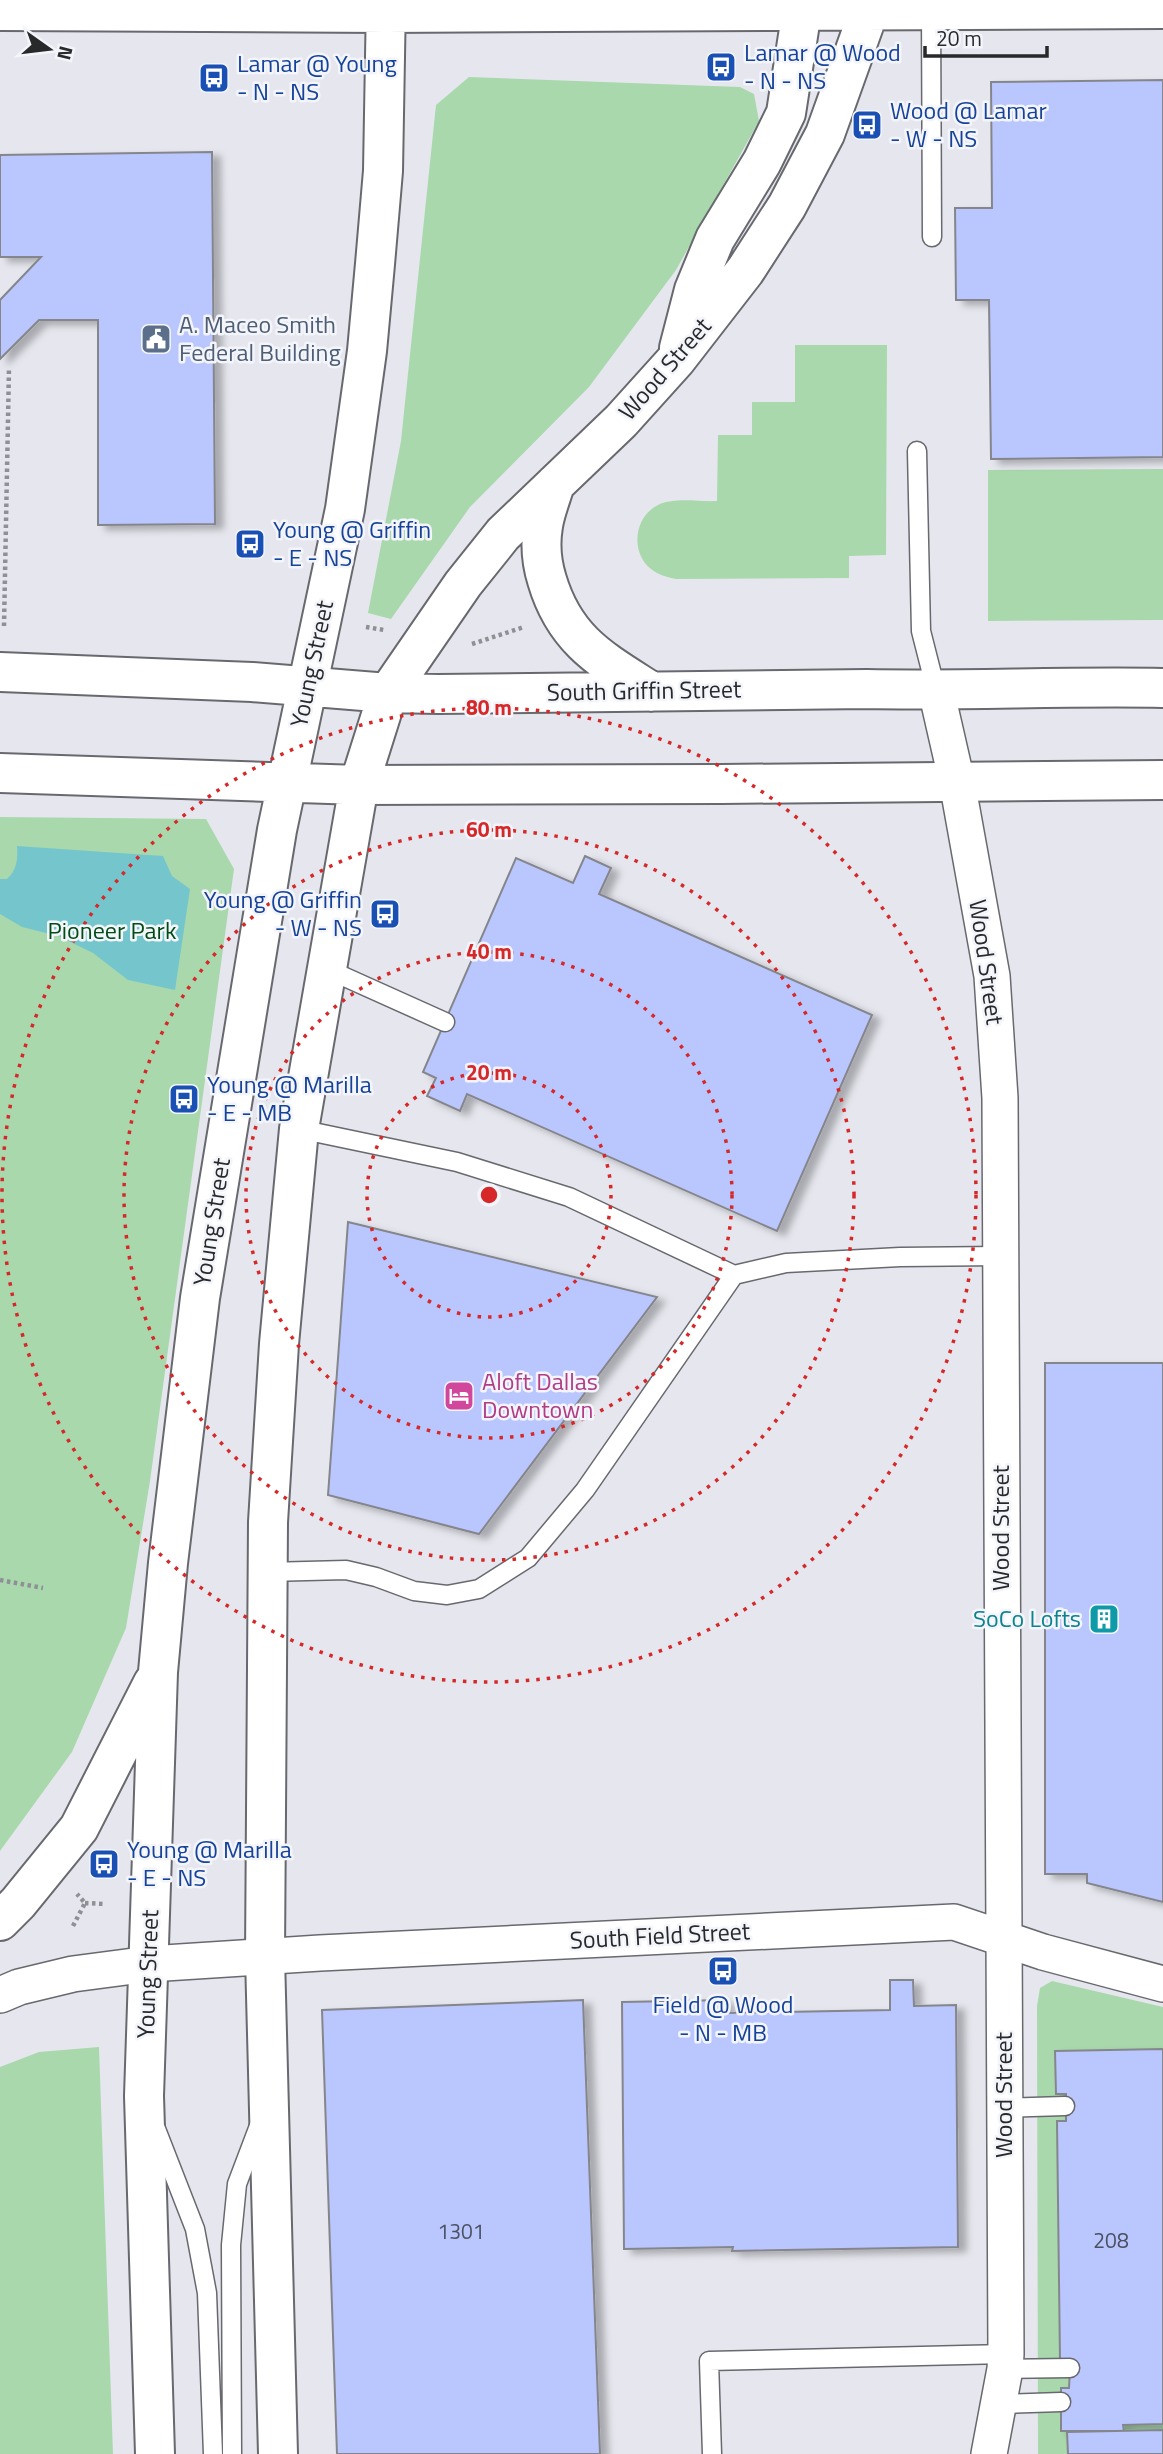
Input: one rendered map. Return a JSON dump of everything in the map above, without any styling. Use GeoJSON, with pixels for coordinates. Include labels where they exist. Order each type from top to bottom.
{"type":"FeatureCollection","features":[{"type":"Feature","properties":{"kind":"main road"},"geometry":{"type":"LineString","coordinates":[[0,11],[386,6],[802,10],[872,5],[931,9],[1163,9]]}},
{"type":"Feature","properties":{"kind":"main road","name":"Wood Street"},"geometry":{"type":"LineString","coordinates":[[388,693],[463,584],[503,534],[621,421],[676,360],[746,271],[787,206],[825,134],[872,5]]}},
{"type":"Feature","properties":{"kind":"main road","name":"Young Street"},"geometry":{"type":"LineString","coordinates":[[155,2454],[144,2096],[158,1672],[168,1563],[200,1298],[287,784],[345,509],[367,351],[383,171],[386,6]]}},
{"type":"Feature","properties":{"kind":"main road"},"geometry":{"type":"LineString","coordinates":[[676,360],[694,289],[715,239],[762,162],[786,113],[802,10]]}},
{"type":"Feature","properties":{"kind":"main road"},"geometry":{"type":"LineString","coordinates":[[555,484],[543,527],[543,566],[554,603],[574,635],[603,660],[652,692]]}},
{"type":"Feature","properties":{"kind":"main road","name":"South Griffin Street"},"geometry":{"type":"LineString","coordinates":[[0,672],[308,686],[388,693],[1163,688]]}},
{"type":"Feature","properties":{"kind":"main road"},"geometry":{"type":"LineString","coordinates":[[278,2454],[265,1957],[267,1572],[278,1344],[299,1129],[359,785],[388,693]]}},
{"type":"Feature","properties":{"kind":"main road"},"geometry":{"type":"LineString","coordinates":[[0,773],[359,785],[1163,780]]}},
{"type":"Feature","properties":{"kind":"main road"},"geometry":{"type":"LineString","coordinates":[[0,1921],[79,1828],[158,1672]]}},
{"type":"Feature","properties":{"kind":"street","name":"Wood Street"},"geometry":{"type":"LineString","coordinates":[[936,690],[957,782],[992,976],[1000,1098],[1005,2362],[989,2454]]}},
{"type":"Feature","properties":{"kind":"street","name":"South Field Street"},"geometry":{"type":"LineString","coordinates":[[0,1995],[19,1987],[73,1974],[149,1964],[954,1922],[1043,1952],[1163,1983]]}},
{"type":"Feature","properties":{"kind":"lane"},"geometry":{"type":"LineString","coordinates":[[931,9],[932,237]]}},
{"type":"Feature","properties":{"kind":"lane"},"geometry":{"type":"LineString","coordinates":[[917,451],[921,631],[936,690]]}},
{"type":"Feature","properties":{"kind":"lane"},"geometry":{"type":"LineString","coordinates":[[327,969],[445,1022]]}},
{"type":"Feature","properties":{"kind":"lane"},"geometry":{"type":"LineString","coordinates":[[299,1129],[457,1162],[569,1197],[734,1275],[799,1263],[900,1256],[1000,1256]]}},
{"type":"Feature","properties":{"kind":"lane"},"geometry":{"type":"LineString","coordinates":[[267,1572],[346,1570],[376,1577],[414,1591],[447,1595],[479,1589],[528,1558],[585,1490],[734,1275]]}},
{"type":"Feature","properties":{"kind":"lane"},"geometry":{"type":"LineString","coordinates":[[144,2096],[195,2228],[207,2292],[213,2454]]}},
{"type":"Feature","properties":{"kind":"lane"},"geometry":{"type":"LineString","coordinates":[[232,2454],[231,2270],[237,2184],[268,2101]]}},
{"type":"Feature","properties":{"kind":"lane"},"geometry":{"type":"LineString","coordinates":[[1003,2108],[1065,2106]]}},
{"type":"Feature","properties":{"kind":"lane"},"geometry":{"type":"LineString","coordinates":[[712,2454],[709,2361],[1005,2362],[1069,2368]]}},
{"type":"Feature","properties":{"kind":"lane"},"geometry":{"type":"LineString","coordinates":[[999,2404],[1061,2402]]}},
{"type":"Feature","properties":{"kind":"path"},"geometry":{"type":"LineString","coordinates":[[4,626],[9,368]]}},
{"type":"Feature","properties":{"kind":"path"},"geometry":{"type":"LineString","coordinates":[[467,645],[526,626]]}},
{"type":"Feature","properties":{"kind":"path"},"geometry":{"type":"LineString","coordinates":[[0,1580],[43,1588]]}},
{"type":"Feature","properties":{"kind":"path"},"geometry":{"type":"LineString","coordinates":[[69,1885],[85,1903],[105,1904]]}},
{"type":"Feature","properties":{"kind":"path"},"geometry":{"type":"LineString","coordinates":[[73,1926],[85,1903]]}},
{"type":"Feature","properties":{"kind":"green space"},"geometry":{"type":"Polygon","coordinates":[[[469,77],[740,87],[754,94],[759,121],[676,270],[589,387],[470,507],[391,619],[368,613],[401,441],[436,105],[469,77]]]}},
{"type":"Feature","properties":{"kind":"green space"},"geometry":{"type":"Polygon","coordinates":[[[795,345],[887,345],[886,555],[849,556],[849,578],[676,579],[654,571],[644,562],[638,544],[644,518],[650,510],[665,503],[679,500],[717,501],[718,435],[752,435],[752,402],[795,402],[795,345]]]}},
{"type":"Feature","properties":{"kind":"green space"},"geometry":{"type":"Polygon","coordinates":[[[1163,469],[1163,620],[988,621],[988,470],[1163,469]]]}},
{"type":"Feature","properties":{"kind":"green space","name":"Pioneer Park"},"geometry":{"type":"Polygon","coordinates":[[[0,817],[206,819],[234,869],[150,1481],[126,1628],[72,1752],[0,1851],[0,817]]]}},
{"type":"Feature","properties":{"kind":"green space"},"geometry":{"type":"Polygon","coordinates":[[[1052,1981],[1163,2007],[1163,2454],[1038,2454],[1037,2006],[1040,1988],[1052,1981]]]}},
{"type":"Feature","properties":{"kind":"green space"},"geometry":{"type":"Polygon","coordinates":[[[99,2047],[113,2454],[0,2454],[0,2067],[39,2052],[99,2047]]]}},
{"type":"Feature","properties":{"kind":"water"},"geometry":{"type":"Polygon","coordinates":[[[17,846],[163,856],[172,876],[190,889],[175,990],[128,980],[93,953],[58,936],[22,927],[0,914],[0,879],[7,879],[13,872],[17,860],[17,846]]]}},
{"type":"Feature","properties":{"kind":"building"},"geometry":{"type":"Polygon","coordinates":[[[1163,80],[1163,457],[991,459],[989,300],[956,300],[955,208],[992,208],[991,82],[1163,80]]]}},
{"type":"Feature","properties":{"kind":"building","name":"A. Maceo Smith Federal Building"},"geometry":{"type":"Polygon","coordinates":[[[212,152],[215,524],[98,525],[98,320],[39,320],[0,359],[0,300],[41,257],[0,257],[0,155],[212,152]]]}},
{"type":"Feature","properties":{"kind":"building"},"geometry":{"type":"Polygon","coordinates":[[[585,856],[611,868],[599,894],[872,1015],[777,1231],[467,1094],[460,1111],[427,1096],[436,1078],[423,1072],[516,858],[573,883],[585,856]]]}},
{"type":"Feature","properties":{"kind":"building","name":"Aloft Dallas Downtown"},"geometry":{"type":"Polygon","coordinates":[[[348,1222],[657,1297],[479,1534],[328,1495],[348,1222]]]}},
{"type":"Feature","properties":{"kind":"building","name":"SoCo Lofts"},"geometry":{"type":"Polygon","coordinates":[[[1045,1363],[1163,1363],[1163,1902],[1087,1883],[1087,1874],[1045,1874],[1045,1363]]]}},
{"type":"Feature","properties":{"kind":"building"},"geometry":{"type":"Polygon","coordinates":[[[890,1980],[913,1980],[914,2006],[956,2005],[958,2247],[732,2251],[733,2247],[624,2249],[622,2002],[726,2000],[726,2013],[890,2010],[890,1980]]]}},
{"type":"Feature","properties":{"kind":"building"},"geometry":{"type":"Polygon","coordinates":[[[583,2000],[600,2454],[337,2454],[322,2010],[583,2000]]]}},
{"type":"Feature","properties":{"kind":"building"},"geometry":{"type":"Polygon","coordinates":[[[1163,2049],[1163,2424],[1123,2425],[1124,2431],[1061,2431],[1061,2388],[1069,2388],[1070,2368],[1060,2360],[1057,2121],[1066,2121],[1066,2094],[1056,2094],[1055,2051],[1163,2049]]]}},
{"type":"Feature","properties":{"kind":"building"},"geometry":{"type":"Polygon","coordinates":[[[1163,2430],[1163,2454],[1068,2454],[1067,2432],[1163,2430]]]}},
{"type":"Feature","properties":{"kind":"place","name":"Lamar @ Wood - N - NS"},"geometry":{"type":"Point","coordinates":[721,67]}},
{"type":"Feature","properties":{"kind":"place","name":"Lamar @ Young - N - NS"},"geometry":{"type":"Point","coordinates":[214,78]}},
{"type":"Feature","properties":{"kind":"place","name":"Wood @ Lamar - W - NS"},"geometry":{"type":"Point","coordinates":[867,125]}},
{"type":"Feature","properties":{"kind":"place","name":"A. Maceo Smith Federal Building"},"geometry":{"type":"Point","coordinates":[156,339]}},
{"type":"Feature","properties":{"kind":"place","name":"Young @ Griffin - E - NS"},"geometry":{"type":"Point","coordinates":[250,544]}},
{"type":"Feature","properties":{"kind":"place","name":"Young @ Griffin - W - NS"},"geometry":{"type":"Point","coordinates":[385,914]}},
{"type":"Feature","properties":{"kind":"place","name":"Young @ Marilla - E - MB"},"geometry":{"type":"Point","coordinates":[184,1099]}},
{"type":"Feature","properties":{"kind":"place","name":"Aloft Dallas Downtown"},"geometry":{"type":"Point","coordinates":[459,1396]}},
{"type":"Feature","properties":{"kind":"place","name":"SoCo Lofts"},"geometry":{"type":"Point","coordinates":[1104,1619]}},
{"type":"Feature","properties":{"kind":"place","name":"Young @ Marilla - E - NS"},"geometry":{"type":"Point","coordinates":[104,1864]}},
{"type":"Feature","properties":{"kind":"place","name":"Field @ Wood - N - MB"},"geometry":{"type":"Point","coordinates":[723,1971]}}]}
